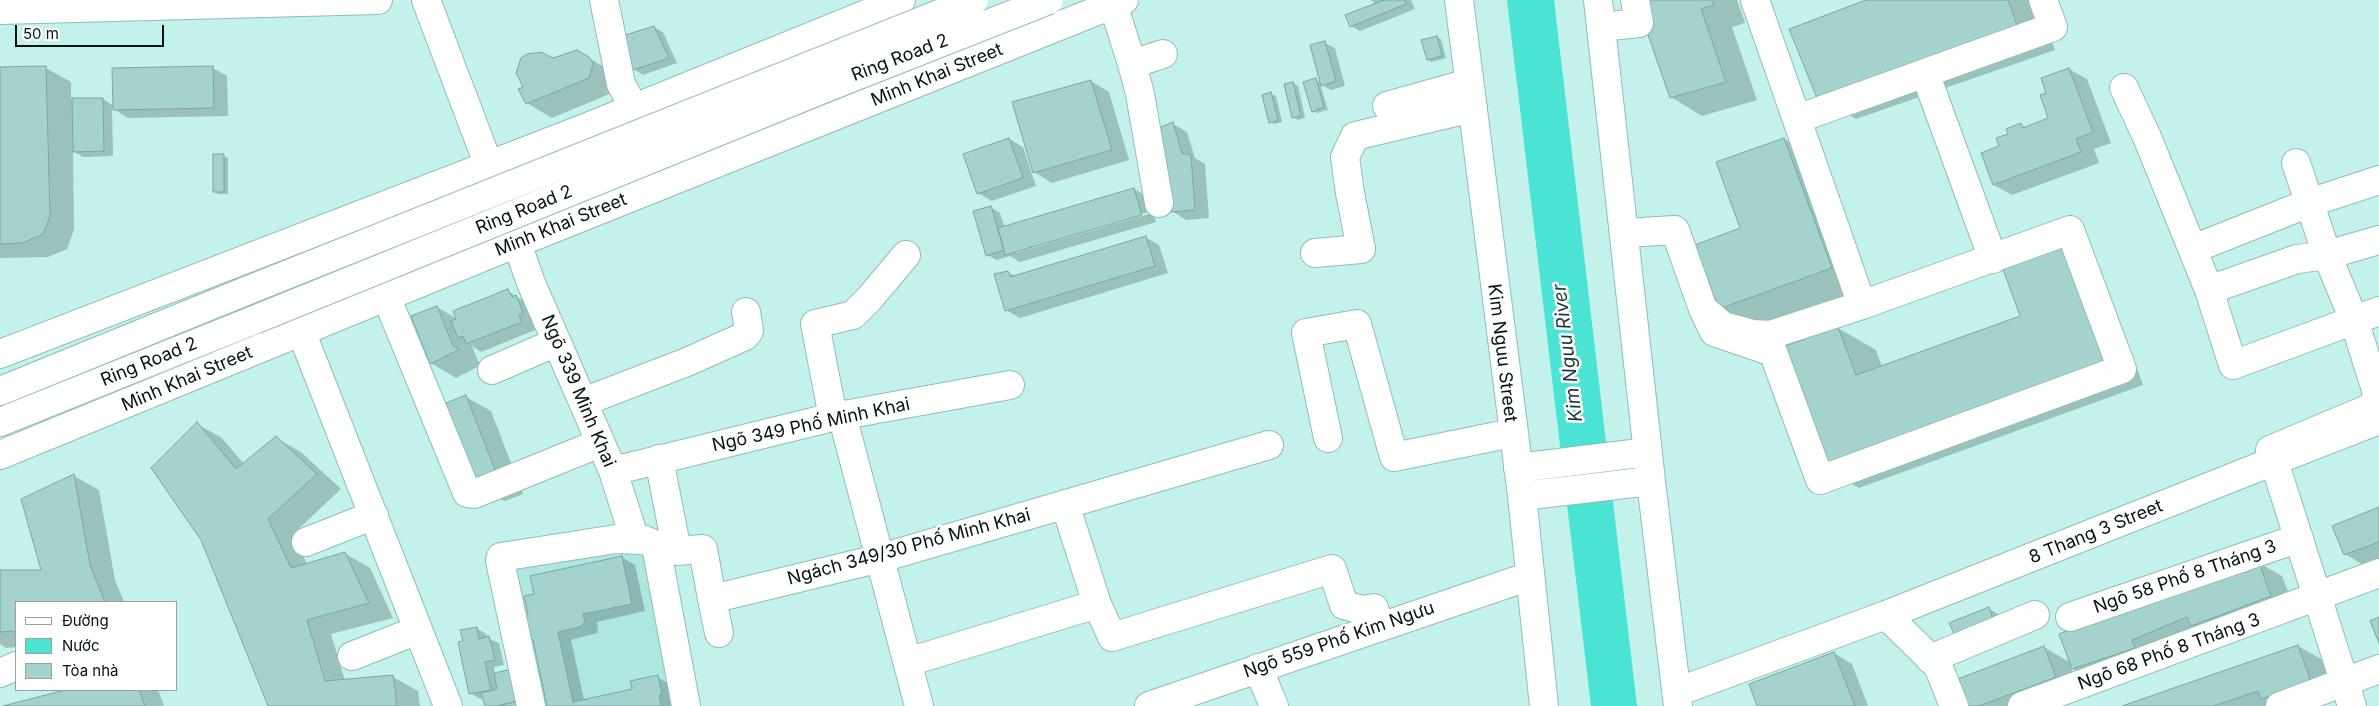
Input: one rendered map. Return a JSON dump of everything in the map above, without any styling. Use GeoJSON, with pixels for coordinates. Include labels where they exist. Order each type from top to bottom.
{"type":"FeatureCollection","features":[{"type":"Feature","properties":{"kind":"main road"},"geometry":{"type":"LineString","coordinates":[[0,10],[378,0]]}},
{"type":"Feature","properties":{"kind":"main road","name":"Ngõ 339 Minh Khai"},"geometry":{"type":"LineString","coordinates":[[426,0],[531,283],[613,471],[635,540]]}},
{"type":"Feature","properties":{"kind":"main road"},"geometry":{"type":"LineString","coordinates":[[604,0],[621,84],[634,108]]}},
{"type":"Feature","properties":{"kind":"main road"},"geometry":{"type":"LineString","coordinates":[[0,354],[489,166],[901,0]]}},
{"type":"Feature","properties":{"kind":"main road","name":"Ring Road 2"},"geometry":{"type":"LineString","coordinates":[[0,390],[974,0]]}},
{"type":"Feature","properties":{"kind":"main road","name":"Ring Road 2"},"geometry":{"type":"LineString","coordinates":[[0,422],[819,90],[1049,0]]}},
{"type":"Feature","properties":{"kind":"main road","name":"Kim Nguu Street"},"geometry":{"type":"LineString","coordinates":[[1459,0],[1512,434],[1522,496],[1544,706]]}},
{"type":"Feature","properties":{"kind":"main road"},"geometry":{"type":"LineString","coordinates":[[1598,0],[1651,481],[1678,699]]}},
{"type":"Feature","properties":{"kind":"main road"},"geometry":{"type":"LineString","coordinates":[[1601,28],[1639,23],[1635,0]]}},
{"type":"Feature","properties":{"kind":"main road"},"geometry":{"type":"LineString","coordinates":[[1755,0],[1862,305]]}},
{"type":"Feature","properties":{"kind":"main road"},"geometry":{"type":"LineString","coordinates":[[1797,119],[2053,27],[2043,0]]}},
{"type":"Feature","properties":{"kind":"main road"},"geometry":{"type":"LineString","coordinates":[[1118,2],[1140,94],[1159,203]]}},
{"type":"Feature","properties":{"kind":"main road","name":"Minh Khai Street"},"geometry":{"type":"LineString","coordinates":[[0,455],[516,243],[1118,2]]}},
{"type":"Feature","properties":{"kind":"main road"},"geometry":{"type":"LineString","coordinates":[[1132,64],[1162,54]]}},
{"type":"Feature","properties":{"kind":"main road"},"geometry":{"type":"LineString","coordinates":[[1925,73],[1993,259]]}},
{"type":"Feature","properties":{"kind":"main road"},"geometry":{"type":"LineString","coordinates":[[2124,88],[2193,249],[2209,290],[2233,365],[2366,315]]}},
{"type":"Feature","properties":{"kind":"main road"},"geometry":{"type":"LineString","coordinates":[[1387,106],[1471,95]]}},
{"type":"Feature","properties":{"kind":"main road"},"geometry":{"type":"LineString","coordinates":[[1315,253],[1361,249],[1345,157],[1355,136],[1471,95]]}},
{"type":"Feature","properties":{"kind":"main road"},"geometry":{"type":"LineString","coordinates":[[2296,163],[2327,255],[2366,315],[2378,409],[2270,450],[2348,694]]}},
{"type":"Feature","properties":{"kind":"main road"},"geometry":{"type":"LineString","coordinates":[[2193,249],[2309,202],[2379,180]]}},
{"type":"Feature","properties":{"kind":"main road"},"geometry":{"type":"LineString","coordinates":[[380,208],[413,285]]}},
{"type":"Feature","properties":{"kind":"main road"},"geometry":{"type":"LineString","coordinates":[[1625,233],[1675,230],[1703,309],[1716,334],[1770,344],[1862,305],[2070,230],[2122,369],[1820,480],[1770,344]]}},
{"type":"Feature","properties":{"kind":"main road"},"geometry":{"type":"LineString","coordinates":[[2209,290],[2297,259],[2327,255],[2379,240]]}},
{"type":"Feature","properties":{"kind":"main road"},"geometry":{"type":"LineString","coordinates":[[906,255],[853,315],[815,324],[838,416],[881,558],[908,662],[913,704]]}},
{"type":"Feature","properties":{"kind":"main road"},"geometry":{"type":"LineString","coordinates":[[386,296],[467,493],[474,494],[600,443]]}},
{"type":"Feature","properties":{"kind":"main road"},"geometry":{"type":"LineString","coordinates":[[583,402],[687,362],[745,336],[749,331],[746,312]]}},
{"type":"Feature","properties":{"kind":"main road"},"geometry":{"type":"LineString","coordinates":[[1328,438],[1306,333],[1357,324],[1394,457],[1512,434]]}},
{"type":"Feature","properties":{"kind":"main road"},"geometry":{"type":"LineString","coordinates":[[301,331],[448,706]]}},
{"type":"Feature","properties":{"kind":"main road"},"geometry":{"type":"LineString","coordinates":[[492,370],[557,342]]}},
{"type":"Feature","properties":{"kind":"main road","name":"Ngõ 349 Phố Minh Khai"},"geometry":{"type":"LineString","coordinates":[[613,471],[838,416],[1010,386]]}},
{"type":"Feature","properties":{"kind":"main road","name":"Ngách 349/30 Phố Minh Khai"},"geometry":{"type":"LineString","coordinates":[[712,599],[881,558],[1269,445]]}},
{"type":"Feature","properties":{"kind":"main road"},"geometry":{"type":"LineString","coordinates":[[1518,468],[1648,452]]}},
{"type":"Feature","properties":{"kind":"main road"},"geometry":{"type":"LineString","coordinates":[[659,459],[677,551],[703,549],[719,633]]}},
{"type":"Feature","properties":{"kind":"main road","name":"8 Thang 3 Street"},"geometry":{"type":"LineString","coordinates":[[1678,699],[2274,461]]}},
{"type":"Feature","properties":{"kind":"main road"},"geometry":{"type":"LineString","coordinates":[[1522,496],[1651,481]]}},
{"type":"Feature","properties":{"kind":"main road"},"geometry":{"type":"LineString","coordinates":[[1065,504],[1097,604],[1112,637],[1332,569],[1344,605],[1362,610],[1374,608],[1380,626]]}},
{"type":"Feature","properties":{"kind":"main road"},"geometry":{"type":"LineString","coordinates":[[306,542],[374,515]]}},
{"type":"Feature","properties":{"kind":"main road","name":"Ngõ 58 Phố 8 Tháng 3"},"geometry":{"type":"LineString","coordinates":[[2070,617],[2299,538]]}},
{"type":"Feature","properties":{"kind":"main road"},"geometry":{"type":"LineString","coordinates":[[531,706],[501,557],[616,539],[645,540],[652,543],[657,551],[686,706]]}},
{"type":"Feature","properties":{"kind":"main road","name":"Ngõ 68 Phố 8 Tháng 3"},"geometry":{"type":"LineString","coordinates":[[2022,706],[2379,573]]}},
{"type":"Feature","properties":{"kind":"main road","name":"Ngõ 559 Phố Kim Ngưu"},"geometry":{"type":"LineString","coordinates":[[1157,705],[1258,668],[1530,576]]}},
{"type":"Feature","properties":{"kind":"main road"},"geometry":{"type":"LineString","coordinates":[[908,662],[1097,604]]}},
{"type":"Feature","properties":{"kind":"main road"},"geometry":{"type":"LineString","coordinates":[[1886,615],[1938,666],[1954,706]]}},
{"type":"Feature","properties":{"kind":"main road"},"geometry":{"type":"LineString","coordinates":[[1930,659],[2035,615]]}},
{"type":"Feature","properties":{"kind":"main road"},"geometry":{"type":"LineString","coordinates":[[352,656],[418,630]]}},
{"type":"Feature","properties":{"kind":"main road"},"geometry":{"type":"LineString","coordinates":[[0,673],[15,666]]}},
{"type":"Feature","properties":{"kind":"main road"},"geometry":{"type":"LineString","coordinates":[[1258,668],[1274,706]]}},
{"type":"Feature","properties":{"kind":"main road"},"geometry":{"type":"LineString","coordinates":[[2280,706],[2348,694],[2379,669]]}},
{"type":"Feature","properties":{"kind":"shaded area"},"geometry":{"type":"Polygon","coordinates":[[[644,551],[679,706],[534,706],[504,560],[537,554],[644,551]]]}},
{"type":"Feature","properties":{"kind":"water","name":"Kim Nguu River"},"geometry":{"type":"Polygon","coordinates":[[[1507,0],[1554,0],[1637,706],[1591,706],[1507,0]]]}},
{"type":"Feature","properties":{"kind":"building"},"geometry":{"type":"Polygon","coordinates":[[[1384,0],[1405,0],[1406,4],[1350,27],[1345,15],[1384,0]]]}},
{"type":"Feature","properties":{"kind":"building"},"geometry":{"type":"Polygon","coordinates":[[[1641,0],[1712,0],[1714,5],[1701,9],[1726,82],[1670,98],[1646,29],[1641,0]]]}},
{"type":"Feature","properties":{"kind":"building"},"geometry":{"type":"Polygon","coordinates":[[[1866,0],[2008,0],[2018,28],[1817,98],[1789,29],[1866,0]]]}},
{"type":"Feature","properties":{"kind":"building"},"geometry":{"type":"Polygon","coordinates":[[[654,26],[669,58],[633,70],[619,37],[654,26]]]}},
{"type":"Feature","properties":{"kind":"building"},"geometry":{"type":"Polygon","coordinates":[[[1437,36],[1442,56],[1427,60],[1421,40],[1437,36]]]}},
{"type":"Feature","properties":{"kind":"building"},"geometry":{"type":"Polygon","coordinates":[[[1325,41],[1336,81],[1321,86],[1310,45],[1325,41]]]}},
{"type":"Feature","properties":{"kind":"building"},"geometry":{"type":"Polygon","coordinates":[[[577,50],[589,57],[593,63],[589,78],[526,104],[518,89],[523,87],[516,73],[521,58],[527,54],[541,52],[553,58],[577,50]]]}},
{"type":"Feature","properties":{"kind":"building"},"geometry":{"type":"Polygon","coordinates":[[[46,66],[50,215],[42,235],[22,243],[0,244],[0,67],[46,66]]]}},
{"type":"Feature","properties":{"kind":"building"},"geometry":{"type":"Polygon","coordinates":[[[213,66],[214,108],[113,110],[112,68],[213,66]]]}},
{"type":"Feature","properties":{"kind":"building"},"geometry":{"type":"Polygon","coordinates":[[[2069,68],[2093,132],[2076,139],[2081,152],[1993,185],[1981,153],[1999,146],[1996,138],[2008,134],[2006,129],[2021,123],[2023,128],[2048,118],[2040,95],[2046,93],[2041,78],[2069,68]]]}},
{"type":"Feature","properties":{"kind":"building"},"geometry":{"type":"Polygon","coordinates":[[[1316,78],[1324,107],[1312,112],[1303,82],[1316,78]]]}},
{"type":"Feature","properties":{"kind":"building"},"geometry":{"type":"Polygon","coordinates":[[[1091,80],[1112,150],[1033,173],[1012,102],[1091,80]]]}},
{"type":"Feature","properties":{"kind":"building"},"geometry":{"type":"Polygon","coordinates":[[[1293,82],[1301,116],[1292,118],[1284,84],[1293,82]]]}},
{"type":"Feature","properties":{"kind":"building"},"geometry":{"type":"Polygon","coordinates":[[[1271,92],[1278,120],[1269,123],[1262,95],[1271,92]]]}},
{"type":"Feature","properties":{"kind":"building"},"geometry":{"type":"Polygon","coordinates":[[[72,98],[103,98],[104,151],[73,152],[72,98]]]}},
{"type":"Feature","properties":{"kind":"building"},"geometry":{"type":"Polygon","coordinates":[[[1173,122],[1182,153],[1191,155],[1195,210],[1171,212],[1164,162],[1156,129],[1173,122]]]}},
{"type":"Feature","properties":{"kind":"building"},"geometry":{"type":"Polygon","coordinates":[[[1009,138],[1023,178],[977,194],[963,154],[1009,138]]]}},
{"type":"Feature","properties":{"kind":"building"},"geometry":{"type":"Polygon","coordinates":[[[1784,138],[1832,268],[1719,309],[1695,245],[1740,228],[1716,162],[1784,138]]]}},
{"type":"Feature","properties":{"kind":"building"},"geometry":{"type":"Polygon","coordinates":[[[213,154],[224,154],[224,192],[213,192],[213,154]]]}},
{"type":"Feature","properties":{"kind":"building"},"geometry":{"type":"Polygon","coordinates":[[[1134,188],[1142,215],[1005,255],[998,228],[1134,188]]]}},
{"type":"Feature","properties":{"kind":"building"},"geometry":{"type":"Polygon","coordinates":[[[991,206],[1004,250],[986,256],[973,211],[991,206]]]}},
{"type":"Feature","properties":{"kind":"building"},"geometry":{"type":"Polygon","coordinates":[[[1146,236],[1155,266],[1005,311],[994,274],[1008,271],[1010,277],[1146,236]]]}},
{"type":"Feature","properties":{"kind":"building"},"geometry":{"type":"Polygon","coordinates":[[[2063,247],[2105,363],[1820,467],[1777,349],[1838,327],[1856,375],[2020,316],[2003,269],[2063,247]]]}},
{"type":"Feature","properties":{"kind":"building"},"geometry":{"type":"Polygon","coordinates":[[[508,289],[512,297],[516,295],[523,313],[519,315],[522,322],[466,344],[463,336],[458,338],[451,321],[456,319],[453,311],[508,289]]]}},
{"type":"Feature","properties":{"kind":"building"},"geometry":{"type":"Polygon","coordinates":[[[437,306],[453,346],[460,349],[430,364],[411,316],[437,306]]]}},
{"type":"Feature","properties":{"kind":"building"},"geometry":{"type":"Polygon","coordinates":[[[466,395],[499,480],[479,488],[439,406],[466,395]]]}},
{"type":"Feature","properties":{"kind":"building"},"geometry":{"type":"Polygon","coordinates":[[[197,422],[236,469],[276,436],[317,474],[268,519],[291,568],[345,552],[369,603],[307,620],[325,681],[393,675],[397,706],[268,706],[201,540],[151,468],[197,422]]]}},
{"type":"Feature","properties":{"kind":"building"},"geometry":{"type":"Polygon","coordinates":[[[74,474],[90,565],[105,601],[15,601],[15,631],[0,632],[0,570],[41,570],[21,499],[74,474]]]}},
{"type":"Feature","properties":{"kind":"building"},"geometry":{"type":"Polygon","coordinates":[[[2379,507],[2379,542],[2344,555],[2332,526],[2379,507]]]}},
{"type":"Feature","properties":{"kind":"building"},"geometry":{"type":"Polygon","coordinates":[[[622,556],[632,604],[583,614],[585,622],[582,626],[558,632],[573,702],[632,689],[630,681],[658,675],[662,695],[659,695],[661,706],[547,706],[533,640],[528,640],[523,615],[528,614],[524,596],[534,594],[530,576],[622,556]]]}},
{"type":"Feature","properties":{"kind":"building"},"geometry":{"type":"Polygon","coordinates":[[[2258,560],[2271,596],[2191,626],[2187,617],[2132,640],[2135,648],[2072,669],[2059,634],[2258,560]]]}},
{"type":"Feature","properties":{"kind":"building"},"geometry":{"type":"Polygon","coordinates":[[[1989,607],[1995,625],[1957,640],[1949,623],[1989,607]]]}},
{"type":"Feature","properties":{"kind":"building"},"geometry":{"type":"Polygon","coordinates":[[[2379,617],[2379,643],[2370,621],[2379,617]]]}},
{"type":"Feature","properties":{"kind":"building"},"geometry":{"type":"Polygon","coordinates":[[[477,627],[479,639],[489,636],[495,660],[485,662],[491,690],[469,694],[458,642],[463,641],[460,630],[477,627]]]}},
{"type":"Feature","properties":{"kind":"building"},"geometry":{"type":"Polygon","coordinates":[[[2298,645],[2311,682],[2261,699],[2258,691],[2214,706],[2122,706],[2298,645]]]}},
{"type":"Feature","properties":{"kind":"building"},"geometry":{"type":"Polygon","coordinates":[[[2044,646],[2056,677],[1979,706],[1956,706],[1947,683],[2044,646]]]}},
{"type":"Feature","properties":{"kind":"building"},"geometry":{"type":"Polygon","coordinates":[[[1834,652],[1855,706],[1757,706],[1749,684],[1834,652]]]}},
{"type":"Feature","properties":{"kind":"building"},"geometry":{"type":"Polygon","coordinates":[[[521,667],[527,699],[497,706],[485,706],[481,693],[497,689],[494,673],[521,667]]]}},
{"type":"Feature","properties":{"kind":"building"},"geometry":{"type":"Polygon","coordinates":[[[61,691],[139,691],[145,706],[3,706],[61,691]]]}},
{"type":"Feature","properties":{"kind":"building"},"geometry":{"type":"Polygon","coordinates":[[[527,699],[528,706],[497,706],[527,699]]]}}]}
